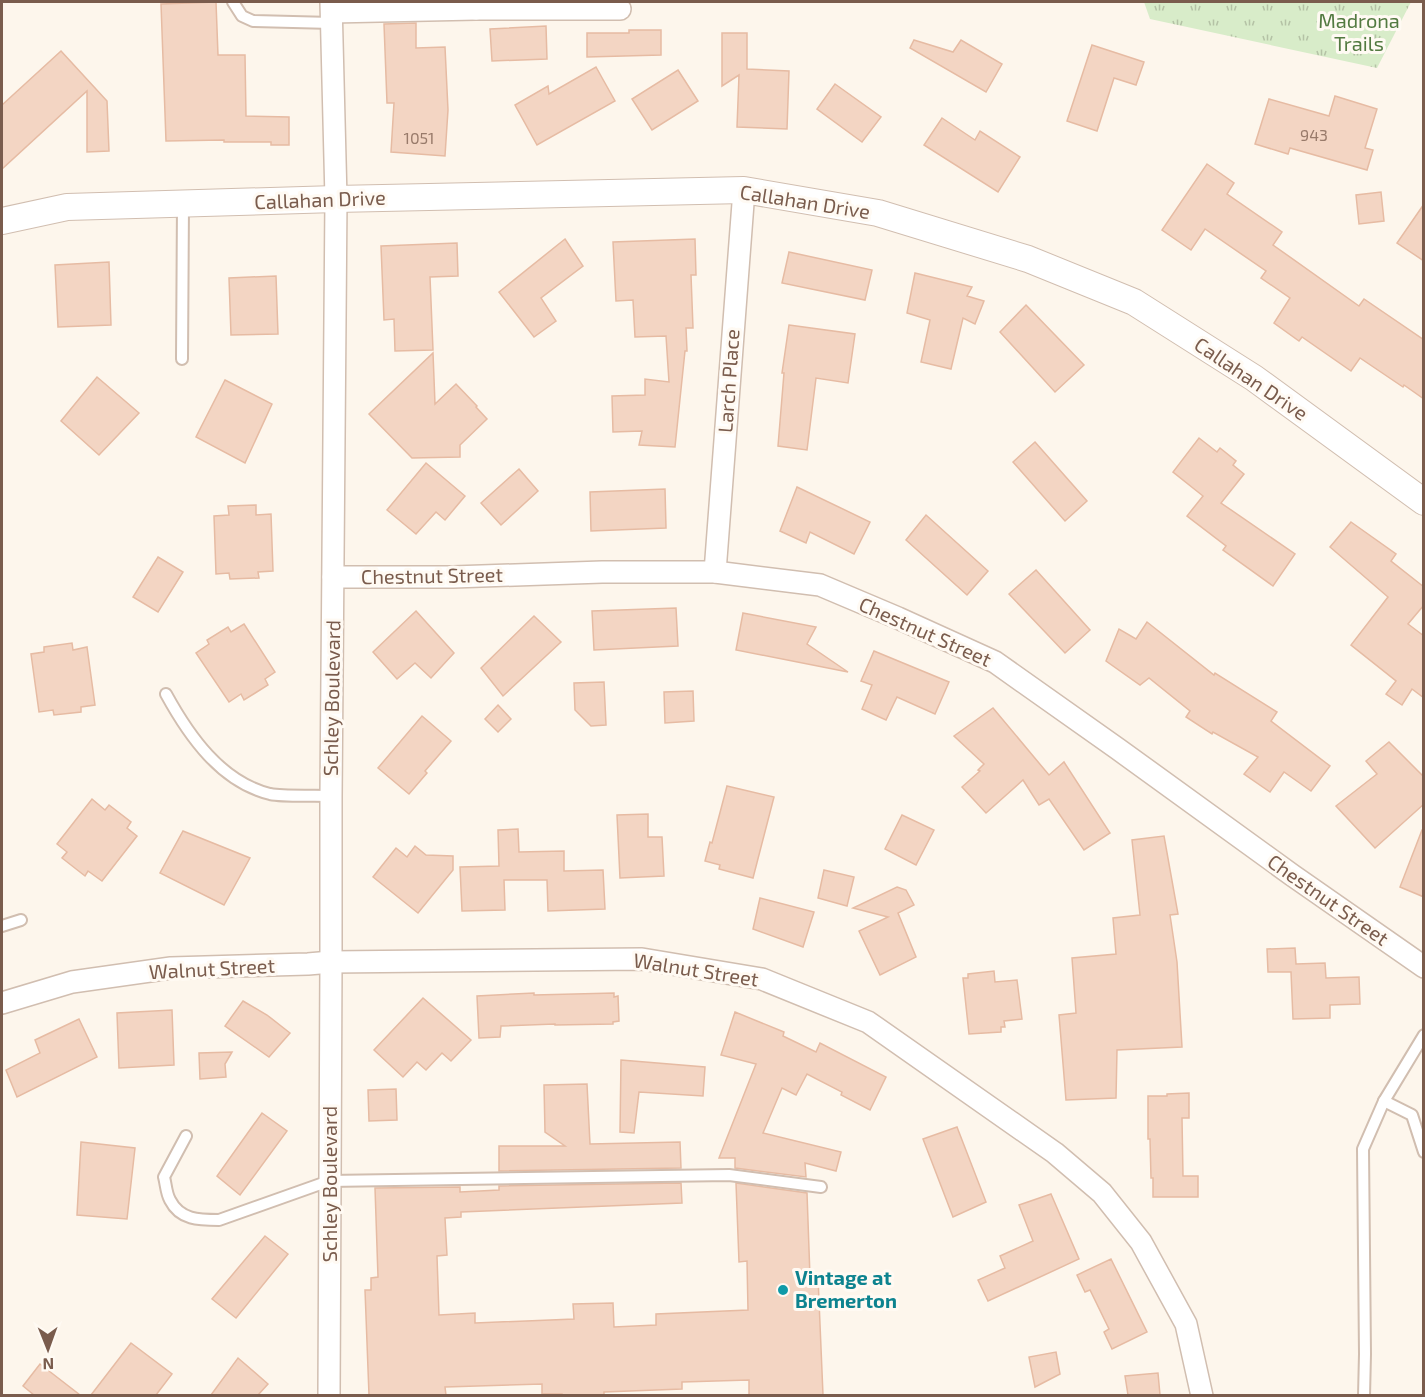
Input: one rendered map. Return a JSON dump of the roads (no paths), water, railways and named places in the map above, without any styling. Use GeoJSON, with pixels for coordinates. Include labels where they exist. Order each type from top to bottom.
{"type":"FeatureCollection","features":[{"type":"Feature","properties":{"kind":"street"},"geometry":{"type":"LineString","coordinates":[[332,12],[476,5],[620,9]]}},
{"type":"Feature","properties":{"kind":"street","name":"Schley Boulevard"},"geometry":{"type":"LineString","coordinates":[[329,1395],[332,962],[330,796],[336,199],[332,12]]}},
{"type":"Feature","properties":{"kind":"street","name":"Callahan Drive"},"geometry":{"type":"LineString","coordinates":[[2,221],[67,207],[744,190],[878,213],[1028,259],[1134,302],[1254,378],[1424,502]]}},
{"type":"Feature","properties":{"kind":"street","name":"Larch Place"},"geometry":{"type":"LineString","coordinates":[[715,572],[744,190]]}},
{"type":"Feature","properties":{"kind":"street","name":"Chestnut Street"},"geometry":{"type":"LineString","coordinates":[[333,577],[715,572],[820,585],[994,662],[1424,968]]}},
{"type":"Feature","properties":{"kind":"street","name":"Walnut Street"},"geometry":{"type":"LineString","coordinates":[[2,1003],[72,982],[171,969],[332,962],[642,959],[762,979],[868,1023],[1055,1153],[1102,1193],[1141,1242],[1186,1324],[1202,1395]]}},
{"type":"Feature","properties":{"kind":"lane"},"geometry":{"type":"LineString","coordinates":[[233,2],[242,16],[252,21],[332,12]]}},
{"type":"Feature","properties":{"kind":"lane"},"geometry":{"type":"LineString","coordinates":[[182,358],[183,204]]}},
{"type":"Feature","properties":{"kind":"lane"},"geometry":{"type":"LineString","coordinates":[[166,694],[188,732],[230,776],[273,795],[330,796]]}},
{"type":"Feature","properties":{"kind":"lane"},"geometry":{"type":"LineString","coordinates":[[2,926],[21,920]]}},
{"type":"Feature","properties":{"kind":"lane"},"geometry":{"type":"LineString","coordinates":[[1364,1395],[1363,1149],[1384,1101],[1424,1035]]}},
{"type":"Feature","properties":{"kind":"lane"},"geometry":{"type":"LineString","coordinates":[[1384,1101],[1412,1115],[1424,1152]]}},
{"type":"Feature","properties":{"kind":"lane"},"geometry":{"type":"LineString","coordinates":[[186,1136],[164,1177],[169,1199],[182,1215],[200,1220],[219,1220],[329,1181],[729,1175],[821,1187]]}},
{"type":"Feature","properties":{"kind":"place","name":"Vintage at Bremerton"},"geometry":{"type":"Point","coordinates":[783,1290]}},
{"type":"Feature","properties":{"kind":"park label","name":"Madrona Trails"},"geometry":{"type":"Point","coordinates":[1359,32]}}]}
